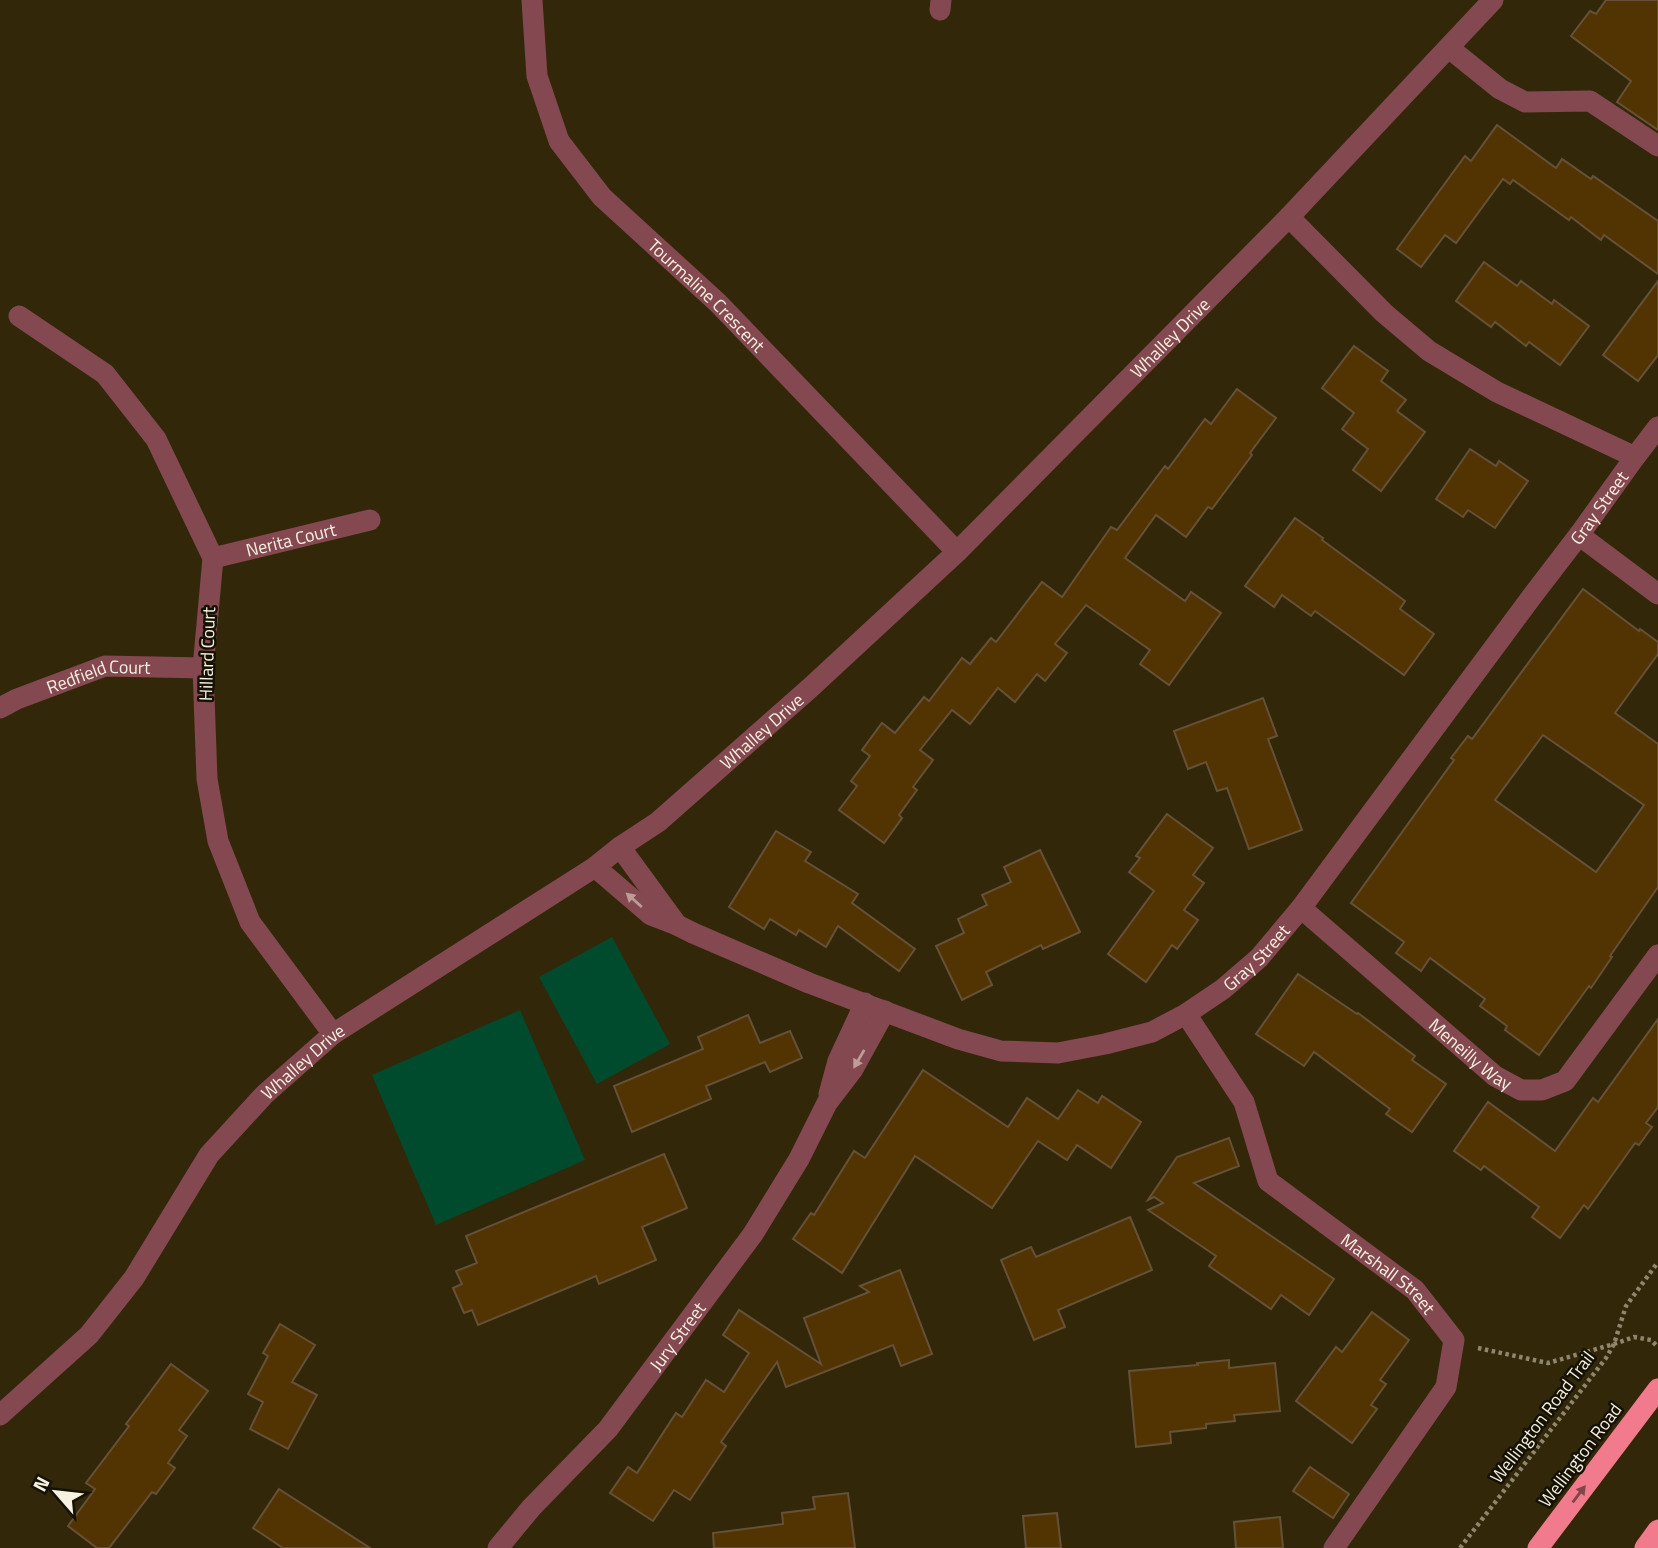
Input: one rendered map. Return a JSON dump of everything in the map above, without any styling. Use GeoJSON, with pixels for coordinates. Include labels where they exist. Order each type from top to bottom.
{"type":"FeatureCollection","features":[{"type":"Feature","properties":{"kind":"highway","name":"Wellington Road"},"geometry":{"type":"LineString","coordinates":[[1538,1548],[1658,1389]]}},
{"type":"Feature","properties":{"kind":"highway"},"geometry":{"type":"LineString","coordinates":[[1645,1548],[1658,1530]]}},
{"type":"Feature","properties":{"kind":"street","name":"Tourmaline Crescent"},"geometry":{"type":"LineString","coordinates":[[532,0],[537,76],[559,141],[595,188],[718,303],[957,552]]}},
{"type":"Feature","properties":{"kind":"street","name":"Whalley Drive"},"geometry":{"type":"LineString","coordinates":[[0,1415],[89,1335],[134,1278],[209,1155],[265,1094],[333,1034],[595,867],[658,822],[810,688],[957,552],[1289,217],[1493,0]]}},
{"type":"Feature","properties":{"kind":"street"},"geometry":{"type":"LineString","coordinates":[[1449,48],[1500,89],[1525,102],[1590,101],[1658,146]]}},
{"type":"Feature","properties":{"kind":"street","name":"Gray Street"},"geometry":{"type":"LineString","coordinates":[[1289,217],[1384,313],[1429,351],[1497,392],[1634,457]]}},
{"type":"Feature","properties":{"kind":"street"},"geometry":{"type":"LineString","coordinates":[[19,316],[105,374],[114,385],[156,439],[213,558]]}},
{"type":"Feature","properties":{"kind":"street","name":"Gray Street"},"geometry":{"type":"LineString","coordinates":[[595,867],[652,915],[809,983],[958,1039],[1001,1051],[1058,1053],[1152,1032],[1186,1014],[1223,989],[1259,958],[1301,908],[1658,427]]}},
{"type":"Feature","properties":{"kind":"street","name":"Nerita Court"},"geometry":{"type":"LineString","coordinates":[[213,558],[370,520]]}},
{"type":"Feature","properties":{"kind":"street"},"geometry":{"type":"LineString","coordinates":[[1579,535],[1658,594]]}},
{"type":"Feature","properties":{"kind":"street","name":"Hillard Court"},"geometry":{"type":"LineString","coordinates":[[213,558],[203,668],[207,779],[218,841],[250,922],[333,1034]]}},
{"type":"Feature","properties":{"kind":"street","name":"Redfield Court"},"geometry":{"type":"LineString","coordinates":[[0,708],[17,698],[105,666],[203,668]]}},
{"type":"Feature","properties":{"kind":"street","name":"Gray Street"},"geometry":{"type":"LineString","coordinates":[[620,847],[677,925]]}},
{"type":"Feature","properties":{"kind":"street","name":"Meneilly Way"},"geometry":{"type":"LineString","coordinates":[[1301,908],[1495,1076],[1521,1090],[1542,1090],[1565,1081],[1658,955]]}},
{"type":"Feature","properties":{"kind":"street","name":"Jury Street"},"geometry":{"type":"LineString","coordinates":[[498,1548],[531,1508],[608,1429],[745,1245],[799,1159],[827,1103],[853,1069],[875,1007]]}},
{"type":"Feature","properties":{"kind":"street","name":"Marshall Street"},"geometry":{"type":"LineString","coordinates":[[1186,1014],[1244,1102],[1268,1181],[1415,1290],[1454,1340]]}},
{"type":"Feature","properties":{"kind":"street"},"geometry":{"type":"LineString","coordinates":[[1334,1548],[1446,1387],[1454,1340]]}},
{"type":"Feature","properties":{"kind":"path","name":"Wellington Road Trail"},"geometry":{"type":"LineString","coordinates":[[1460,1548],[1606,1359],[1614,1344],[1626,1306],[1658,1262]]}},
{"type":"Feature","properties":{"kind":"path"},"geometry":{"type":"LineString","coordinates":[[1454,1340],[1488,1352],[1548,1363],[1634,1337],[1651,1340],[1658,1347]]}},
{"type":"Feature","properties":{"kind":"green space"},"geometry":{"type":"Polygon","coordinates":[[[612,937],[670,1044],[597,1084],[539,977],[612,937]]]}},
{"type":"Feature","properties":{"kind":"green space"},"geometry":{"type":"Polygon","coordinates":[[[520,1010],[585,1160],[436,1225],[372,1075],[520,1010]]]}},
{"type":"Feature","properties":{"kind":"building"},"geometry":{"type":"Polygon","coordinates":[[[1606,0],[1658,0],[1658,130],[1617,102],[1631,81],[1571,36],[1590,11],[1596,14],[1606,0]]]}},
{"type":"Feature","properties":{"kind":"building"},"geometry":{"type":"Polygon","coordinates":[[[1497,125],[1556,168],[1562,159],[1591,179],[1593,176],[1658,221],[1658,274],[1604,235],[1601,240],[1571,217],[1569,220],[1513,180],[1510,184],[1503,179],[1456,243],[1445,235],[1421,267],[1397,249],[1465,156],[1471,161],[1497,125]]]}},
{"type":"Feature","properties":{"kind":"building"},"geometry":{"type":"Polygon","coordinates":[[[1484,262],[1517,286],[1521,281],[1552,304],[1554,300],[1589,326],[1560,365],[1529,342],[1526,346],[1495,322],[1491,327],[1456,301],[1484,262]]]}},
{"type":"Feature","properties":{"kind":"building"},"geometry":{"type":"Polygon","coordinates":[[[1658,281],[1658,355],[1638,381],[1603,355],[1658,281]]]}},
{"type":"Feature","properties":{"kind":"building"},"geometry":{"type":"Polygon","coordinates":[[[1354,346],[1388,371],[1381,381],[1406,400],[1397,411],[1425,432],[1381,491],[1353,470],[1368,449],[1342,429],[1354,413],[1322,388],[1354,346]]]}},
{"type":"Feature","properties":{"kind":"building"},"geometry":{"type":"Polygon","coordinates":[[[1237,389],[1276,418],[1250,453],[1252,455],[1212,509],[1208,507],[1186,537],[1156,515],[1125,558],[1185,601],[1191,592],[1221,613],[1169,685],[1140,664],[1150,650],[1086,605],[1055,644],[1067,653],[1045,681],[1037,674],[1015,702],[998,688],[970,724],[952,710],[920,750],[933,760],[913,787],[917,790],[884,843],[839,810],[857,786],[851,781],[870,756],[862,750],[882,723],[895,733],[924,697],[929,701],[962,658],[970,664],[991,638],[996,642],[1042,582],[1062,597],[1111,527],[1117,530],[1165,466],[1168,469],[1205,419],[1211,424],[1237,389]]]}},
{"type":"Feature","properties":{"kind":"building"},"geometry":{"type":"Polygon","coordinates":[[[1470,449],[1496,466],[1499,461],[1528,481],[1495,528],[1468,510],[1463,517],[1436,499],[1470,449]]]}},
{"type":"Feature","properties":{"kind":"building"},"geometry":{"type":"Polygon","coordinates":[[[1295,518],[1405,601],[1400,609],[1434,634],[1404,675],[1315,611],[1311,616],[1282,595],[1274,607],[1245,586],[1295,518]]]}},
{"type":"Feature","properties":{"kind":"building"},"geometry":{"type":"Polygon","coordinates":[[[1583,589],[1658,642],[1658,654],[1615,713],[1658,744],[1658,887],[1591,988],[1589,986],[1539,1055],[1505,1030],[1507,1026],[1480,1006],[1485,999],[1430,958],[1421,971],[1396,953],[1404,942],[1351,903],[1454,760],[1451,758],[1468,736],[1472,739],[1583,589]],[[1543,735],[1495,800],[1596,872],[1644,805],[1543,735]]]}},
{"type":"Feature","properties":{"kind":"building"},"geometry":{"type":"Polygon","coordinates":[[[1263,698],[1277,736],[1268,739],[1302,830],[1249,849],[1227,788],[1217,791],[1206,762],[1188,769],[1174,731],[1263,698]]]}},
{"type":"Feature","properties":{"kind":"building"},"geometry":{"type":"Polygon","coordinates":[[[1167,814],[1213,848],[1193,875],[1204,883],[1184,910],[1198,920],[1177,949],[1172,945],[1146,982],[1108,954],[1154,891],[1129,872],[1140,858],[1136,856],[1167,814]]]}},
{"type":"Feature","properties":{"kind":"building"},"geometry":{"type":"Polygon","coordinates":[[[776,831],[811,852],[805,861],[858,894],[852,903],[915,949],[899,971],[838,926],[826,947],[799,930],[796,935],[770,919],[764,929],[729,907],[776,831]]]}},
{"type":"Feature","properties":{"kind":"building"},"geometry":{"type":"Polygon","coordinates":[[[1040,850],[1080,932],[1043,949],[1041,945],[986,972],[992,985],[962,1000],[936,946],[964,933],[958,919],[987,905],[982,895],[1011,882],[1004,867],[1040,850]]]}},
{"type":"Feature","properties":{"kind":"building"},"geometry":{"type":"Polygon","coordinates":[[[1298,974],[1358,1013],[1415,1056],[1412,1060],[1446,1084],[1412,1132],[1386,1114],[1390,1109],[1314,1052],[1304,1066],[1256,1034],[1298,974]]]}},
{"type":"Feature","properties":{"kind":"building"},"geometry":{"type":"Polygon","coordinates":[[[748,1015],[760,1043],[790,1031],[802,1058],[770,1072],[765,1062],[706,1086],[711,1099],[632,1132],[614,1086],[703,1049],[698,1037],[748,1015]]]}},
{"type":"Feature","properties":{"kind":"building"},"geometry":{"type":"Polygon","coordinates":[[[1658,1019],[1658,1107],[1646,1123],[1652,1127],[1639,1145],[1635,1143],[1588,1209],[1584,1205],[1560,1238],[1532,1217],[1539,1207],[1484,1166],[1481,1170],[1454,1151],[1488,1102],[1555,1151],[1593,1098],[1598,1102],[1658,1019]]]}},
{"type":"Feature","properties":{"kind":"building"},"geometry":{"type":"Polygon","coordinates":[[[923,1070],[1008,1127],[1027,1098],[1058,1119],[1078,1090],[1098,1103],[1102,1096],[1141,1122],[1111,1168],[1077,1145],[1067,1160],[1038,1141],[992,1208],[915,1156],[842,1273],[793,1239],[811,1213],[814,1215],[854,1151],[865,1158],[923,1070]]]}},
{"type":"Feature","properties":{"kind":"building"},"geometry":{"type":"Polygon","coordinates":[[[1229,1138],[1239,1166],[1194,1183],[1334,1279],[1309,1315],[1281,1295],[1271,1309],[1209,1266],[1216,1256],[1148,1210],[1163,1203],[1154,1197],[1148,1200],[1177,1157],[1229,1138]]]}},
{"type":"Feature","properties":{"kind":"building"},"geometry":{"type":"Polygon","coordinates":[[[664,1154],[687,1208],[642,1227],[656,1260],[599,1284],[596,1276],[478,1325],[472,1310],[464,1313],[453,1288],[462,1284],[456,1271],[477,1263],[466,1236],[664,1154]]]}},
{"type":"Feature","properties":{"kind":"building"},"geometry":{"type":"Polygon","coordinates":[[[1130,1217],[1152,1270],[1058,1310],[1065,1327],[1034,1340],[1001,1260],[1031,1247],[1036,1257],[1130,1217]]]}},
{"type":"Feature","properties":{"kind":"building"},"geometry":{"type":"Polygon","coordinates":[[[900,1270],[932,1354],[901,1366],[893,1345],[786,1387],[777,1362],[721,1442],[726,1446],[690,1500],[674,1490],[653,1521],[610,1493],[628,1467],[637,1473],[676,1413],[682,1417],[706,1380],[724,1392],[749,1353],[723,1335],[739,1310],[821,1364],[804,1318],[869,1292],[860,1286],[900,1270]]]}},
{"type":"Feature","properties":{"kind":"building"},"geometry":{"type":"Polygon","coordinates":[[[1372,1312],[1409,1340],[1380,1380],[1386,1384],[1371,1405],[1377,1409],[1352,1443],[1296,1401],[1336,1347],[1342,1352],[1372,1312]]]}},
{"type":"Feature","properties":{"kind":"building"},"geometry":{"type":"Polygon","coordinates":[[[280,1324],[315,1345],[292,1382],[317,1395],[288,1449],[250,1429],[263,1402],[248,1394],[268,1356],[263,1353],[280,1324]]]}},
{"type":"Feature","properties":{"kind":"building"},"geometry":{"type":"Polygon","coordinates":[[[1229,1360],[1229,1368],[1275,1363],[1280,1411],[1234,1415],[1235,1421],[1170,1432],[1171,1443],[1136,1447],[1129,1371],[1229,1360]]]}},
{"type":"Feature","properties":{"kind":"building"},"geometry":{"type":"Polygon","coordinates":[[[171,1364],[208,1391],[179,1430],[187,1436],[168,1463],[175,1468],[156,1494],[152,1492],[109,1548],[97,1548],[68,1526],[95,1489],[86,1483],[171,1364]]]}},
{"type":"Feature","properties":{"kind":"building"},"geometry":{"type":"Polygon","coordinates":[[[1310,1467],[1349,1494],[1333,1518],[1293,1491],[1310,1467]]]}},
{"type":"Feature","properties":{"kind":"building"},"geometry":{"type":"Polygon","coordinates":[[[279,1489],[370,1548],[283,1548],[253,1528],[279,1489]]]}},
{"type":"Feature","properties":{"kind":"building"},"geometry":{"type":"Polygon","coordinates":[[[848,1493],[855,1548],[714,1548],[713,1533],[783,1524],[782,1513],[815,1509],[813,1497],[848,1493]]]}},
{"type":"Feature","properties":{"kind":"building"},"geometry":{"type":"Polygon","coordinates":[[[1057,1513],[1061,1548],[1026,1548],[1023,1516],[1057,1513]]]}},
{"type":"Feature","properties":{"kind":"building"},"geometry":{"type":"Polygon","coordinates":[[[1280,1517],[1283,1548],[1236,1548],[1234,1522],[1280,1517]]]}}]}
